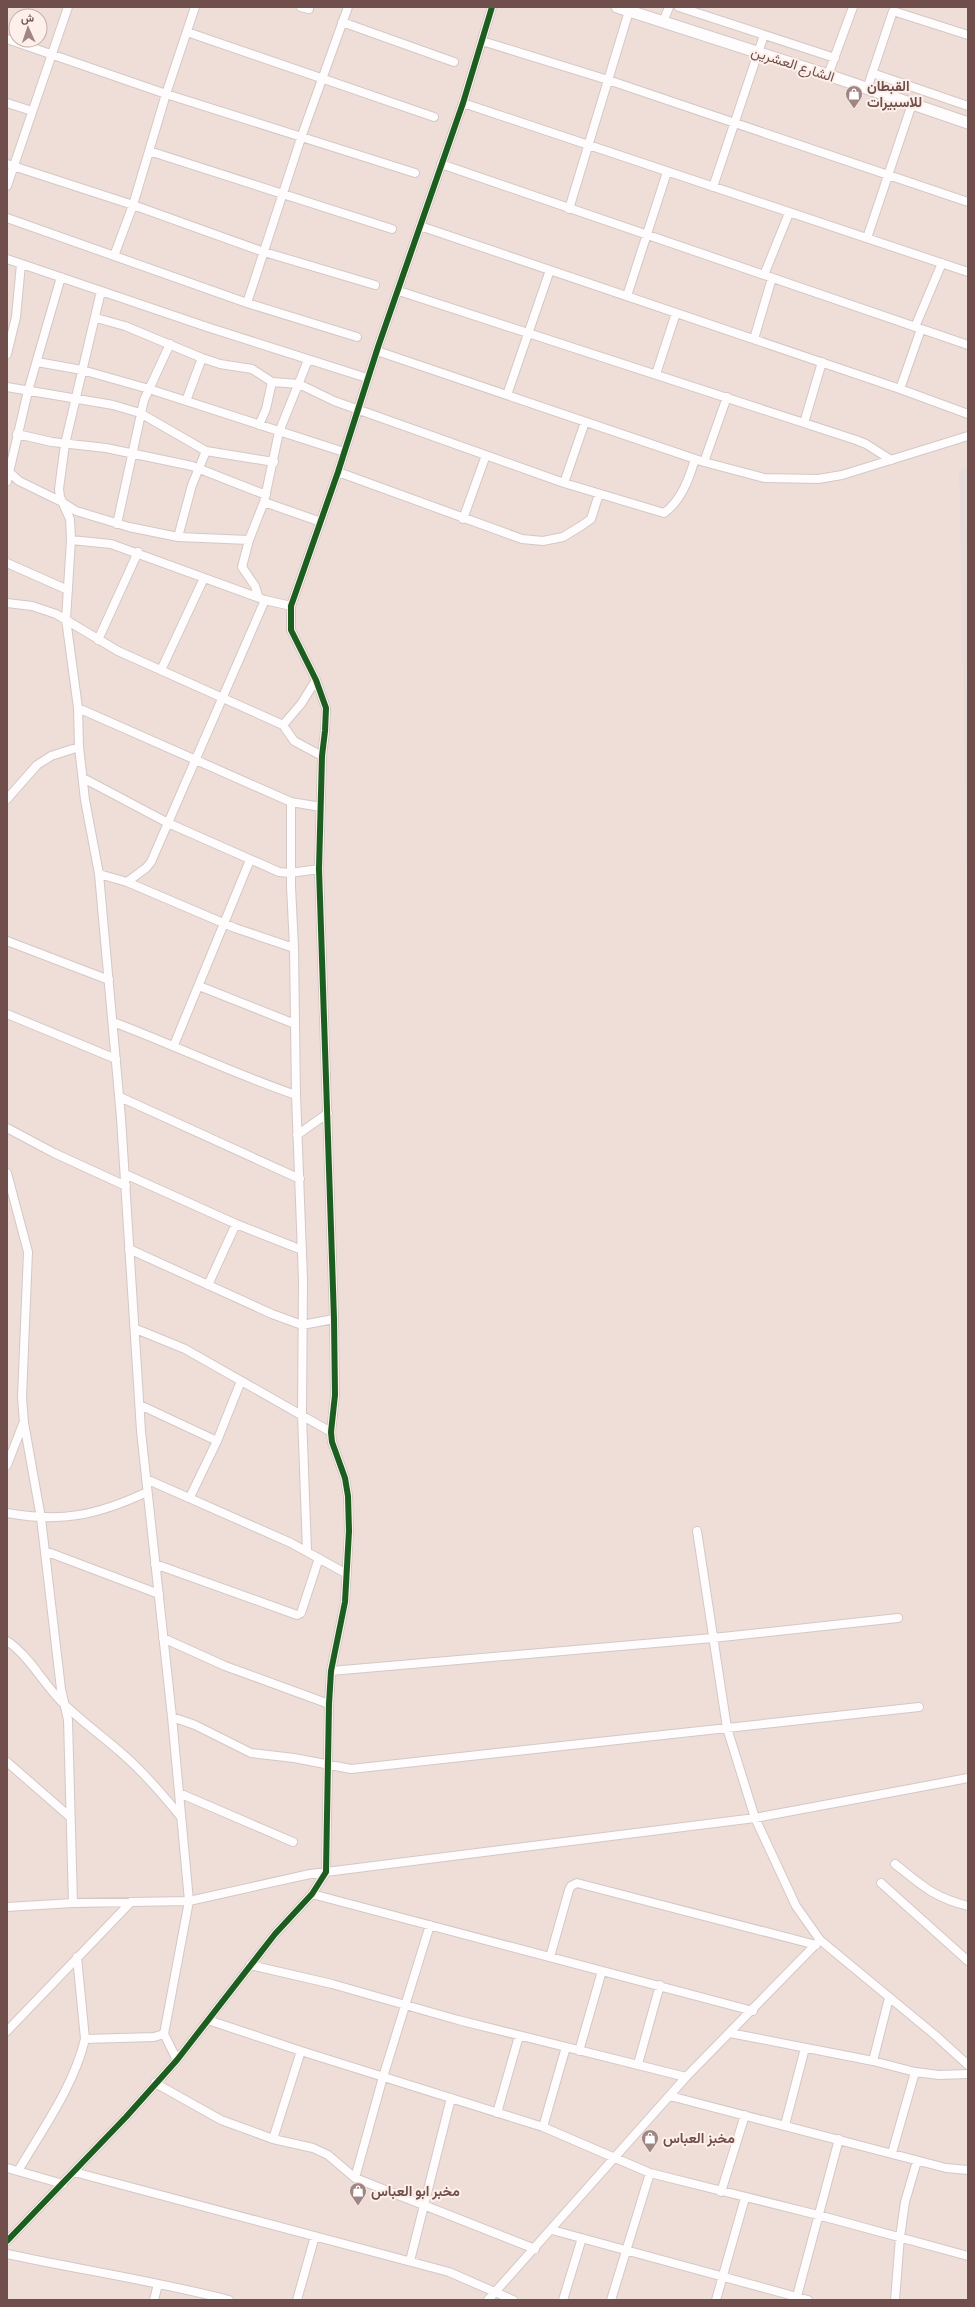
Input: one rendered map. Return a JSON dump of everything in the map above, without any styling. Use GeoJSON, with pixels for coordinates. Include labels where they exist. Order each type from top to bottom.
{"type":"FeatureCollection","features":[{"type":"Feature","properties":{"kind":"street"},"geometry":{"type":"LineString","coordinates":[[7,186],[10,165],[32,111],[68,7]]}},
{"type":"Feature","properties":{"kind":"street"},"geometry":{"type":"LineString","coordinates":[[114,256],[133,205],[166,94],[195,7]]}},
{"type":"Feature","properties":{"kind":"street"},"geometry":{"type":"LineString","coordinates":[[247,303],[284,194],[302,135],[324,78],[348,7]]}},
{"type":"Feature","properties":{"kind":"street"},"geometry":{"type":"LineString","coordinates":[[7,2241],[64,2184],[177,2060],[250,1965],[312,1894],[326,1872],[329,1704],[331,1671],[345,1602],[347,1574],[348,1496],[345,1478],[332,1442],[331,1432],[335,1395],[334,1319],[319,870],[322,756],[326,731],[326,708],[316,680],[291,630],[292,606],[338,472],[367,378],[399,291],[463,103],[492,7]]}},
{"type":"Feature","properties":{"kind":"street","name":"الشارع العشرين"},"geometry":{"type":"LineString","coordinates":[[617,7],[828,75],[968,123]]}},
{"type":"Feature","properties":{"kind":"street"},"geometry":{"type":"LineString","coordinates":[[663,22],[669,7]]}},
{"type":"Feature","properties":{"kind":"street"},"geometry":{"type":"LineString","coordinates":[[679,7],[835,58]]}},
{"type":"Feature","properties":{"kind":"street"},"geometry":{"type":"LineString","coordinates":[[828,75],[853,7]]}},
{"type":"Feature","properties":{"kind":"street"},"geometry":{"type":"LineString","coordinates":[[867,89],[893,9],[968,35]]}},
{"type":"Feature","properties":{"kind":"street"},"geometry":{"type":"LineString","coordinates":[[569,209],[587,144],[608,80],[628,11]]}},
{"type":"Feature","properties":{"kind":"street"},"geometry":{"type":"LineString","coordinates":[[342,22],[454,62]]}},
{"type":"Feature","properties":{"kind":"street"},"geometry":{"type":"LineString","coordinates":[[187,32],[434,117]]}},
{"type":"Feature","properties":{"kind":"street"},"geometry":{"type":"LineString","coordinates":[[713,187],[736,123],[757,53],[764,35]]}},
{"type":"Feature","properties":{"kind":"street"},"geometry":{"type":"LineString","coordinates":[[7,39],[166,94],[302,135],[415,173]]}},
{"type":"Feature","properties":{"kind":"street"},"geometry":{"type":"LineString","coordinates":[[482,41],[608,80],[968,202]]}},
{"type":"Feature","properties":{"kind":"street"},"geometry":{"type":"LineString","coordinates":[[872,74],[968,106]]}},
{"type":"Feature","properties":{"kind":"street"},"geometry":{"type":"LineString","coordinates":[[7,102],[32,111]]}},
{"type":"Feature","properties":{"kind":"street"},"geometry":{"type":"LineString","coordinates":[[463,103],[968,272]]}},
{"type":"Feature","properties":{"kind":"street"},"geometry":{"type":"LineString","coordinates":[[867,238],[912,104]]}},
{"type":"Feature","properties":{"kind":"street"},"geometry":{"type":"LineString","coordinates":[[149,151],[392,229]]}},
{"type":"Feature","properties":{"kind":"street"},"geometry":{"type":"LineString","coordinates":[[441,164],[646,236],[968,345]]}},
{"type":"Feature","properties":{"kind":"street"},"geometry":{"type":"LineString","coordinates":[[10,165],[133,205],[264,252],[375,285]]}},
{"type":"Feature","properties":{"kind":"street"},"geometry":{"type":"LineString","coordinates":[[627,296],[667,172]]}},
{"type":"Feature","properties":{"kind":"street"},"geometry":{"type":"LineString","coordinates":[[754,339],[768,277],[789,213]]}},
{"type":"Feature","properties":{"kind":"street"},"geometry":{"type":"LineString","coordinates":[[7,218],[247,303],[357,337]]}},
{"type":"Feature","properties":{"kind":"street"},"geometry":{"type":"LineString","coordinates":[[420,226],[900,388],[968,414]]}},
{"type":"Feature","properties":{"kind":"street"},"geometry":{"type":"LineString","coordinates":[[7,259],[308,360],[367,378]]}},
{"type":"Feature","properties":{"kind":"street"},"geometry":{"type":"LineString","coordinates":[[7,354],[16,316],[21,264]]}},
{"type":"Feature","properties":{"kind":"street"},"geometry":{"type":"LineString","coordinates":[[900,388],[918,328],[942,264]]}},
{"type":"Feature","properties":{"kind":"street"},"geometry":{"type":"LineString","coordinates":[[507,395],[550,270]]}},
{"type":"Feature","properties":{"kind":"street"},"geometry":{"type":"LineString","coordinates":[[7,481],[8,470],[28,391],[61,277]]}},
{"type":"Feature","properties":{"kind":"street"},"geometry":{"type":"LineString","coordinates":[[101,291],[96,318],[65,444],[59,489],[62,502],[70,519],[71,540],[66,619],[78,708],[79,747],[83,778],[99,874],[120,1098],[129,1249],[146,1479],[172,1717],[189,1902],[164,2034],[177,2060]]}},
{"type":"Feature","properties":{"kind":"street"},"geometry":{"type":"LineString","coordinates":[[399,291],[528,331],[866,444],[891,460]]}},
{"type":"Feature","properties":{"kind":"street"},"geometry":{"type":"LineString","coordinates":[[656,374],[676,313]]}},
{"type":"Feature","properties":{"kind":"street"},"geometry":{"type":"LineString","coordinates":[[96,318],[125,326],[220,364],[252,369],[272,382],[299,384],[358,409],[564,483],[664,513],[674,505],[690,476],[696,459]]}},
{"type":"Feature","properties":{"kind":"street"},"geometry":{"type":"LineString","coordinates":[[118,524],[140,412],[170,344]]}},
{"type":"Feature","properties":{"kind":"street"},"geometry":{"type":"LineString","coordinates":[[377,351],[704,462],[764,478],[818,479],[855,472],[968,436]]}},
{"type":"Feature","properties":{"kind":"street"},"geometry":{"type":"LineString","coordinates":[[186,401],[202,358]]}},
{"type":"Feature","properties":{"kind":"street"},"geometry":{"type":"LineString","coordinates":[[127,882],[151,862],[222,698],[261,598],[242,567],[249,540],[265,498],[280,432],[308,360]]}},
{"type":"Feature","properties":{"kind":"street"},"geometry":{"type":"LineString","coordinates":[[37,362],[82,370],[149,389],[344,452]]}},
{"type":"Feature","properties":{"kind":"street"},"geometry":{"type":"LineString","coordinates":[[804,423],[822,362]]}},
{"type":"Feature","properties":{"kind":"street"},"geometry":{"type":"LineString","coordinates":[[259,425],[266,409],[272,382]]}},
{"type":"Feature","properties":{"kind":"street"},"geometry":{"type":"LineString","coordinates":[[7,387],[76,398],[140,412],[206,451],[274,462]]}},
{"type":"Feature","properties":{"kind":"street"},"geometry":{"type":"LineString","coordinates":[[704,462],[727,398]]}},
{"type":"Feature","properties":{"kind":"street"},"geometry":{"type":"LineString","coordinates":[[564,483],[585,422]]}},
{"type":"Feature","properties":{"kind":"street"},"geometry":{"type":"LineString","coordinates":[[17,434],[65,444],[95,447],[199,467],[321,522]]}},
{"type":"Feature","properties":{"kind":"street"},"geometry":{"type":"LineString","coordinates":[[178,538],[185,506],[206,451]]}},
{"type":"Feature","properties":{"kind":"street"},"geometry":{"type":"LineString","coordinates":[[463,519],[486,455]]}},
{"type":"Feature","properties":{"kind":"street"},"geometry":{"type":"LineString","coordinates":[[8,470],[19,481],[62,502],[76,511],[118,524],[146,532],[178,538],[249,540]]}},
{"type":"Feature","properties":{"kind":"street"},"geometry":{"type":"LineString","coordinates":[[338,472],[463,519],[522,539],[543,540],[563,537],[591,519],[599,494]]}},
{"type":"Feature","properties":{"kind":"street"},"geometry":{"type":"LineString","coordinates":[[71,540],[102,542],[138,552],[204,578],[261,598],[292,606]]}},
{"type":"Feature","properties":{"kind":"street"},"geometry":{"type":"LineString","coordinates":[[98,640],[138,552]]}},
{"type":"Feature","properties":{"kind":"street"},"geometry":{"type":"LineString","coordinates":[[7,563],[68,590]]}},
{"type":"Feature","properties":{"kind":"street"},"geometry":{"type":"LineString","coordinates":[[161,670],[204,578]]}},
{"type":"Feature","properties":{"kind":"street"},"geometry":{"type":"LineString","coordinates":[[7,603],[32,606],[66,619],[98,640],[283,725],[294,741],[322,756]]}},
{"type":"Feature","properties":{"kind":"street"},"geometry":{"type":"LineString","coordinates":[[283,725],[301,704],[316,680]]}},
{"type":"Feature","properties":{"kind":"street"},"geometry":{"type":"LineString","coordinates":[[78,708],[194,761],[291,802],[321,807]]}},
{"type":"Feature","properties":{"kind":"street"},"geometry":{"type":"LineString","coordinates":[[7,799],[37,765],[51,756],[79,747]]}},
{"type":"Feature","properties":{"kind":"street"},"geometry":{"type":"LineString","coordinates":[[83,778],[168,823],[279,872],[290,873],[319,870]]}},
{"type":"Feature","properties":{"kind":"street"},"geometry":{"type":"LineString","coordinates":[[291,802],[290,873],[294,948],[297,1136],[302,1250],[302,1415],[308,1551]]}},
{"type":"Feature","properties":{"kind":"street"},"geometry":{"type":"LineString","coordinates":[[174,1045],[250,860]]}},
{"type":"Feature","properties":{"kind":"street"},"geometry":{"type":"LineString","coordinates":[[99,874],[127,882],[225,924],[294,948]]}},
{"type":"Feature","properties":{"kind":"street"},"geometry":{"type":"LineString","coordinates":[[7,941],[109,980]]}},
{"type":"Feature","properties":{"kind":"street"},"geometry":{"type":"LineString","coordinates":[[199,986],[295,1024]]}},
{"type":"Feature","properties":{"kind":"street"},"geometry":{"type":"LineString","coordinates":[[7,1014],[116,1059]]}},
{"type":"Feature","properties":{"kind":"street"},"geometry":{"type":"LineString","coordinates":[[113,1022],[174,1045],[245,1078],[296,1095]]}},
{"type":"Feature","properties":{"kind":"street"},"geometry":{"type":"LineString","coordinates":[[120,1098],[300,1179]]}},
{"type":"Feature","properties":{"kind":"street"},"geometry":{"type":"LineString","coordinates":[[297,1136],[328,1113]]}},
{"type":"Feature","properties":{"kind":"street"},"geometry":{"type":"LineString","coordinates":[[7,1128],[60,1156],[126,1186]]}},
{"type":"Feature","properties":{"kind":"street"},"geometry":{"type":"LineString","coordinates":[[7,1173],[28,1252],[22,1397],[24,1423],[41,1518],[61,1689],[70,1738],[69,1816],[73,1903]]}},
{"type":"Feature","properties":{"kind":"street"},"geometry":{"type":"LineString","coordinates":[[125,1174],[236,1224],[302,1250]]}},
{"type":"Feature","properties":{"kind":"street"},"geometry":{"type":"LineString","coordinates":[[208,1285],[236,1224]]}},
{"type":"Feature","properties":{"kind":"street"},"geometry":{"type":"LineString","coordinates":[[129,1249],[302,1325],[334,1319]]}},
{"type":"Feature","properties":{"kind":"street"},"geometry":{"type":"LineString","coordinates":[[136,1329],[185,1349],[331,1432]]}},
{"type":"Feature","properties":{"kind":"street"},"geometry":{"type":"LineString","coordinates":[[190,1497],[217,1441],[241,1381]]}},
{"type":"Feature","properties":{"kind":"street"},"geometry":{"type":"LineString","coordinates":[[140,1405],[217,1441]]}},
{"type":"Feature","properties":{"kind":"street"},"geometry":{"type":"LineString","coordinates":[[7,1465],[24,1423]]}},
{"type":"Feature","properties":{"kind":"street"},"geometry":{"type":"LineString","coordinates":[[146,1479],[190,1497],[308,1551],[347,1574]]}},
{"type":"Feature","properties":{"kind":"street"},"geometry":{"type":"LineString","coordinates":[[7,1512],[41,1518],[102,1511],[148,1492]]}},
{"type":"Feature","properties":{"kind":"street"},"geometry":{"type":"LineString","coordinates":[[697,1531],[727,1728],[755,1818],[796,1906],[818,1942],[889,1998],[968,2065]]}},
{"type":"Feature","properties":{"kind":"street"},"geometry":{"type":"LineString","coordinates":[[45,1551],[158,1594]]}},
{"type":"Feature","properties":{"kind":"street"},"geometry":{"type":"LineString","coordinates":[[155,1564],[296,1615],[302,1613],[319,1558]]}},
{"type":"Feature","properties":{"kind":"street"},"geometry":{"type":"LineString","coordinates":[[331,1671],[714,1638],[898,1618]]}},
{"type":"Feature","properties":{"kind":"street"},"geometry":{"type":"LineString","coordinates":[[163,1638],[225,1666],[329,1704]]}},
{"type":"Feature","properties":{"kind":"street"},"geometry":{"type":"LineString","coordinates":[[7,1641],[26,1657],[65,1705],[127,1758],[152,1782],[181,1817]]}},
{"type":"Feature","properties":{"kind":"street"},"geometry":{"type":"LineString","coordinates":[[172,1717],[195,1726],[251,1753],[294,1758],[328,1766],[351,1769],[918,1707]]}},
{"type":"Feature","properties":{"kind":"street"},"geometry":{"type":"LineString","coordinates":[[7,1762],[69,1816]]}},
{"type":"Feature","properties":{"kind":"street"},"geometry":{"type":"LineString","coordinates":[[7,1907],[73,1903],[189,1902],[326,1872],[755,1818],[968,1778]]}},
{"type":"Feature","properties":{"kind":"street"},"geometry":{"type":"LineString","coordinates":[[179,1793],[293,1842]]}},
{"type":"Feature","properties":{"kind":"street"},"geometry":{"type":"LineString","coordinates":[[895,1864],[931,1893],[948,1901],[968,1906]]}},
{"type":"Feature","properties":{"kind":"street"},"geometry":{"type":"LineString","coordinates":[[550,1957],[569,1890],[571,1886],[577,1883],[818,1942]]}},
{"type":"Feature","properties":{"kind":"street"},"geometry":{"type":"LineString","coordinates":[[881,1883],[968,1961]]}},
{"type":"Feature","properties":{"kind":"street"},"geometry":{"type":"LineString","coordinates":[[312,1894],[660,1985],[753,2011]]}},
{"type":"Feature","properties":{"kind":"street"},"geometry":{"type":"LineString","coordinates":[[7,2031],[131,1902]]}},
{"type":"Feature","properties":{"kind":"street"},"geometry":{"type":"LineString","coordinates":[[356,2178],[383,2077],[430,1925]]}},
{"type":"Feature","properties":{"kind":"street"},"geometry":{"type":"LineString","coordinates":[[488,2300],[615,2160],[686,2078],[753,2011],[818,1942]]}},
{"type":"Feature","properties":{"kind":"street"},"geometry":{"type":"LineString","coordinates":[[18,2171],[62,2096],[85,2039],[77,1957]]}},
{"type":"Feature","properties":{"kind":"street"},"geometry":{"type":"LineString","coordinates":[[250,1965],[405,2003],[458,2020],[579,2051],[638,2064],[686,2078]]}},
{"type":"Feature","properties":{"kind":"street"},"geometry":{"type":"LineString","coordinates":[[579,2051],[602,1971]]}},
{"type":"Feature","properties":{"kind":"street"},"geometry":{"type":"LineString","coordinates":[[638,2064],[660,1985]]}},
{"type":"Feature","properties":{"kind":"street"},"geometry":{"type":"LineString","coordinates":[[873,2061],[889,1998]]}},
{"type":"Feature","properties":{"kind":"street"},"geometry":{"type":"LineString","coordinates":[[208,2020],[301,2052],[543,2127],[615,2160],[650,2174],[818,2215],[968,2256]]}},
{"type":"Feature","properties":{"kind":"street"},"geometry":{"type":"LineString","coordinates":[[730,2033],[873,2061],[915,2072],[939,2075],[968,2074]]}},
{"type":"Feature","properties":{"kind":"street"},"geometry":{"type":"LineString","coordinates":[[85,2039],[154,2037],[164,2034]]}},
{"type":"Feature","properties":{"kind":"street"},"geometry":{"type":"LineString","coordinates":[[497,2113],[519,2036]]}},
{"type":"Feature","properties":{"kind":"street"},"geometry":{"type":"LineString","coordinates":[[543,2127],[566,2047]]}},
{"type":"Feature","properties":{"kind":"street"},"geometry":{"type":"LineString","coordinates":[[784,2125],[805,2048]]}},
{"type":"Feature","properties":{"kind":"street"},"geometry":{"type":"LineString","coordinates":[[273,2139],[301,2052]]}},
{"type":"Feature","properties":{"kind":"street"},"geometry":{"type":"LineString","coordinates":[[892,2153],[915,2072]]}},
{"type":"Feature","properties":{"kind":"street"},"geometry":{"type":"LineString","coordinates":[[155,2084],[221,2120],[273,2139],[313,2148],[328,2155],[356,2178],[425,2204],[535,2249]]}},
{"type":"Feature","properties":{"kind":"street"},"geometry":{"type":"LineString","coordinates":[[670,2096],[946,2168],[968,2170]]}},
{"type":"Feature","properties":{"kind":"street"},"geometry":{"type":"LineString","coordinates":[[410,2261],[451,2098]]}},
{"type":"Feature","properties":{"kind":"street"},"geometry":{"type":"LineString","coordinates":[[721,2192],[745,2115]]}},
{"type":"Feature","properties":{"kind":"street"},"geometry":{"type":"LineString","coordinates":[[797,2299],[839,2139]]}},
{"type":"Feature","properties":{"kind":"street"},"geometry":{"type":"LineString","coordinates":[[895,2300],[900,2237],[905,2202],[917,2160]]}},
{"type":"Feature","properties":{"kind":"street"},"geometry":{"type":"LineString","coordinates":[[7,2168],[64,2184]]}},
{"type":"Feature","properties":{"kind":"street"},"geometry":{"type":"LineString","coordinates":[[74,2172],[448,2272],[513,2300]]}},
{"type":"Feature","properties":{"kind":"street"},"geometry":{"type":"LineString","coordinates":[[611,2300],[625,2250],[650,2174]]}},
{"type":"Feature","properties":{"kind":"street"},"geometry":{"type":"LineString","coordinates":[[716,2300],[745,2198]]}},
{"type":"Feature","properties":{"kind":"street"},"geometry":{"type":"LineString","coordinates":[[552,2230],[797,2299],[808,2300]]}},
{"type":"Feature","properties":{"kind":"street"},"geometry":{"type":"LineString","coordinates":[[297,2300],[315,2236]]}},
{"type":"Feature","properties":{"kind":"street"},"geometry":{"type":"LineString","coordinates":[[563,2300],[582,2238]]}},
{"type":"Feature","properties":{"kind":"street"},"geometry":{"type":"LineString","coordinates":[[7,2254],[158,2284],[229,2300]]}},
{"type":"Feature","properties":{"kind":"street"},"geometry":{"type":"LineString","coordinates":[[154,2300],[158,2284]]}},
{"type":"Feature","properties":{"kind":"shaded area"},"geometry":{"type":"Polygon","coordinates":[[[7,7],[968,7],[968,2300],[7,2300],[7,7]]]}},
{"type":"Feature","properties":{"kind":"shaded area"},"geometry":{"type":"Polygon","coordinates":[[[968,467],[968,928],[959,469],[968,467]]]}},
{"type":"Feature","properties":{"kind":"cycle path"},"geometry":{"type":"LineString","coordinates":[[7,2241],[126,2117],[177,2060],[275,1934],[312,1894],[326,1872],[331,1671],[345,1602],[349,1531],[348,1496],[345,1478],[332,1442],[331,1432],[335,1395],[334,1319],[319,869],[322,756],[326,708],[316,680],[291,630],[291,606],[338,472],[378,347],[463,103],[492,7]]}},
{"type":"Feature","properties":{"kind":"place","name":"القبطان للاسبيرات"},"geometry":{"type":"Point","coordinates":[854,109]}},
{"type":"Feature","properties":{"kind":"place","name":"مخبز العباس"},"geometry":{"type":"Point","coordinates":[650,2153]}},
{"type":"Feature","properties":{"kind":"place","name":"مخبر ابو العباس"},"geometry":{"type":"Point","coordinates":[358,2206]}}]}
